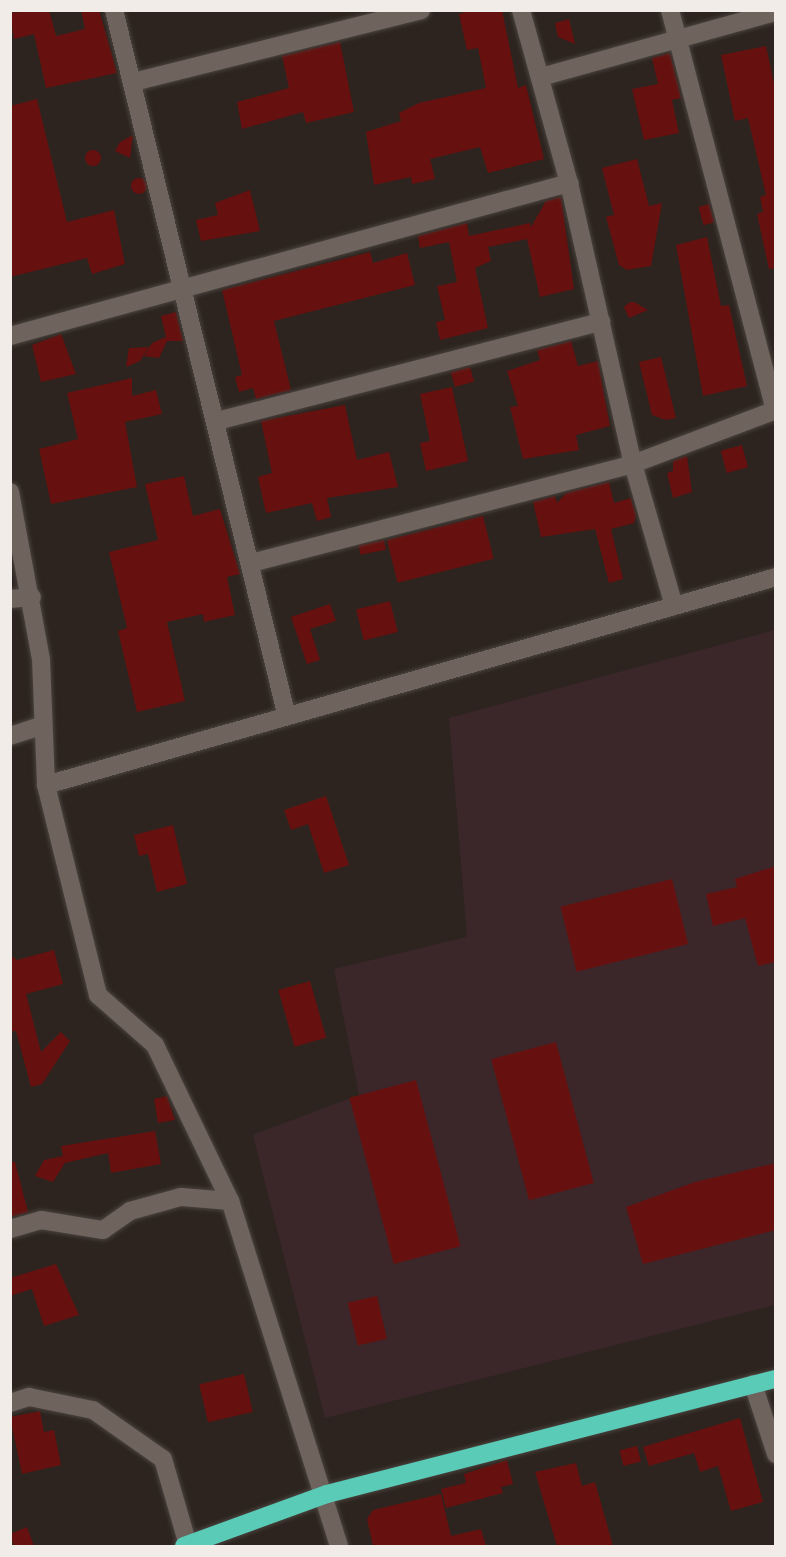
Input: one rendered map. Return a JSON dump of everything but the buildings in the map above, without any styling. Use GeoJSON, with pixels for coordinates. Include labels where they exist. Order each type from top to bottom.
{"type":"FeatureCollection","features":[{"type":"Feature","properties":{"kind":"highway"},"geometry":{"type":"LineString","coordinates":[[186,1546],[327,1494],[776,1378]]}},
{"type":"Feature","properties":{"kind":"street"},"geometry":{"type":"LineString","coordinates":[[114,10],[217,421],[286,713]]}},
{"type":"Feature","properties":{"kind":"street"},"geometry":{"type":"LineString","coordinates":[[133,82],[421,10]]}},
{"type":"Feature","properties":{"kind":"street"},"geometry":{"type":"LineString","coordinates":[[522,10],[569,183],[633,464],[673,603]]}},
{"type":"Feature","properties":{"kind":"street"},"geometry":{"type":"LineString","coordinates":[[251,563],[633,464],[775,410],[676,42],[670,10]]}},
{"type":"Feature","properties":{"kind":"street"},"geometry":{"type":"LineString","coordinates":[[541,77],[676,42],[776,12]]}},
{"type":"Feature","properties":{"kind":"street"},"geometry":{"type":"LineString","coordinates":[[10,336],[182,287],[569,183]]}},
{"type":"Feature","properties":{"kind":"street"},"geometry":{"type":"LineString","coordinates":[[217,421],[601,322]]}},
{"type":"Feature","properties":{"kind":"street"},"geometry":{"type":"LineString","coordinates":[[10,492],[32,597],[46,785],[98,995],[155,1046],[230,1201],[327,1494],[339,1546]]}},
{"type":"Feature","properties":{"kind":"street"},"geometry":{"type":"LineString","coordinates":[[46,785],[286,713],[673,603],[776,577]]}},
{"type":"Feature","properties":{"kind":"street"},"geometry":{"type":"LineString","coordinates":[[10,599],[32,597]]}},
{"type":"Feature","properties":{"kind":"street"},"geometry":{"type":"LineString","coordinates":[[10,736],[43,725]]}},
{"type":"Feature","properties":{"kind":"street"},"geometry":{"type":"LineString","coordinates":[[10,1228],[41,1220],[103,1230],[130,1211],[182,1197],[230,1201]]}},
{"type":"Feature","properties":{"kind":"street"},"geometry":{"type":"LineString","coordinates":[[753,1384],[776,1454]]}},
{"type":"Feature","properties":{"kind":"street"},"geometry":{"type":"LineString","coordinates":[[10,1403],[29,1397],[93,1410],[163,1459],[186,1546]]}},
{"type":"Feature","properties":{"kind":"shaded area"},"geometry":{"type":"Polygon","coordinates":[[[775,630],[775,1305],[325,1418],[253,1135],[359,1095],[334,969],[467,937],[449,718],[775,630]]]}}]}
